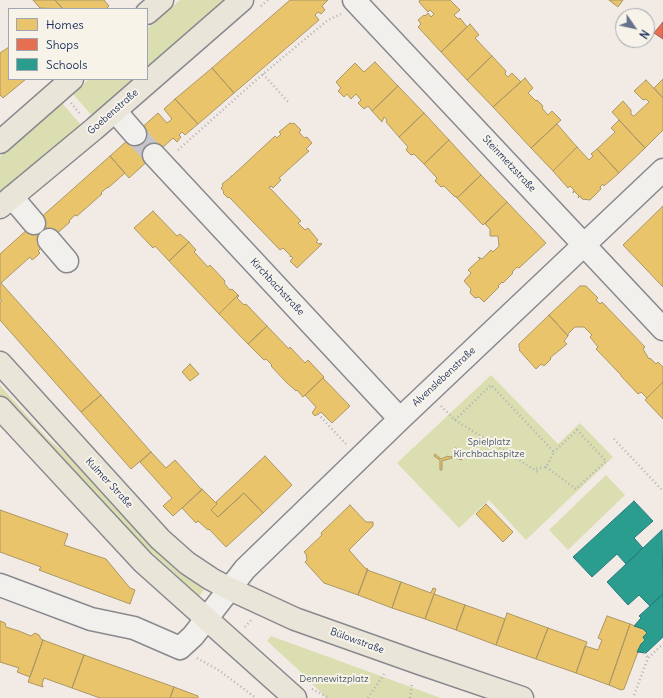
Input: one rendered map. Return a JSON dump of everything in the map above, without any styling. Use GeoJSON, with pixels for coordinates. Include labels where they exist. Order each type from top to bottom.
{"type":"FeatureCollection","features":[{"type":"Feature","properties":{"kind":"main road"},"geometry":{"type":"LineString","coordinates":[[148,12],[162,0]]}},
{"type":"Feature","properties":{"kind":"main road","name":"Goebenstraße"},"geometry":{"type":"LineString","coordinates":[[6,202],[115,111],[242,0]]}},
{"type":"Feature","properties":{"kind":"main road"},"geometry":{"type":"LineString","coordinates":[[0,142],[69,89]]}},
{"type":"Feature","properties":{"kind":"main road","name":"Kulmer Straße"},"geometry":{"type":"LineString","coordinates":[[0,363],[160,539],[187,563],[211,579],[230,589]]}},
{"type":"Feature","properties":{"kind":"main road"},"geometry":{"type":"LineString","coordinates":[[0,408],[143,562],[207,619],[303,693]]}},
{"type":"Feature","properties":{"kind":"main road","name":"Bülowstraße"},"geometry":{"type":"LineString","coordinates":[[230,589],[295,619],[522,698]]}},
{"type":"Feature","properties":{"kind":"street","name":"Steinmetzstraße"},"geometry":{"type":"LineString","coordinates":[[357,3],[663,330]]}},
{"type":"Feature","properties":{"kind":"street"},"geometry":{"type":"LineString","coordinates":[[115,111],[135,134]]}},
{"type":"Feature","properties":{"kind":"street","name":"Kirchbachstraße"},"geometry":{"type":"LineString","coordinates":[[154,155],[400,419]]}},
{"type":"Feature","properties":{"kind":"street","name":"Alvenslebenstraße"},"geometry":{"type":"LineString","coordinates":[[230,589],[245,569],[400,419],[663,170]]}},
{"type":"Feature","properties":{"kind":"street"},"geometry":{"type":"LineString","coordinates":[[6,202],[34,223]]}},
{"type":"Feature","properties":{"kind":"street"},"geometry":{"type":"LineString","coordinates":[[49,240],[67,261]]}},
{"type":"Feature","properties":{"kind":"street"},"geometry":{"type":"LineString","coordinates":[[0,585],[91,619],[134,628],[180,648],[193,636],[230,589]]}},
{"type":"Feature","properties":{"kind":"path"},"geometry":{"type":"LineString","coordinates":[[178,150],[263,74],[328,20],[357,3]]}},
{"type":"Feature","properties":{"kind":"path"},"geometry":{"type":"LineString","coordinates":[[263,74],[289,103]]}},
{"type":"Feature","properties":{"kind":"path"},"geometry":{"type":"LineString","coordinates":[[69,89],[82,115]]}},
{"type":"Feature","properties":{"kind":"path"},"geometry":{"type":"LineString","coordinates":[[455,420],[491,386],[554,452]]}},
{"type":"Feature","properties":{"kind":"path"},"geometry":{"type":"LineString","coordinates":[[428,393],[455,420],[538,472]]}},
{"type":"Feature","properties":{"kind":"path"},"geometry":{"type":"LineString","coordinates":[[318,414],[346,444]]}},
{"type":"Feature","properties":{"kind":"path"},"geometry":{"type":"LineString","coordinates":[[534,469],[546,467],[576,488],[606,461],[577,430],[554,452],[546,467]]}},
{"type":"Feature","properties":{"kind":"path"},"geometry":{"type":"LineString","coordinates":[[614,439],[663,491]]}},
{"type":"Feature","properties":{"kind":"path"},"geometry":{"type":"LineString","coordinates":[[243,629],[255,616]]}},
{"type":"Feature","properties":{"kind":"path"},"geometry":{"type":"LineString","coordinates":[[634,695],[648,658],[663,644]]}},
{"type":"Feature","properties":{"kind":"path"},"geometry":{"type":"LineString","coordinates":[[644,653],[648,658]]}},
{"type":"Feature","properties":{"kind":"path"},"geometry":{"type":"LineString","coordinates":[[196,658],[220,671],[256,698]]}},
{"type":"Feature","properties":{"kind":"path"},"geometry":{"type":"LineString","coordinates":[[368,698],[384,674]]}},
{"type":"Feature","properties":{"kind":"path"},"geometry":{"type":"LineString","coordinates":[[410,698],[412,684]]}},
{"type":"Feature","properties":{"kind":"path"},"geometry":{"type":"LineString","coordinates":[[303,693],[329,698]]}},
{"type":"Feature","properties":{"kind":"green space"},"geometry":{"type":"Polygon","coordinates":[[[180,0],[224,0],[148,67],[148,28],[180,0]]]}},
{"type":"Feature","properties":{"kind":"green space"},"geometry":{"type":"Polygon","coordinates":[[[88,80],[133,80],[92,116],[73,94],[88,80]]]}},
{"type":"Feature","properties":{"kind":"green space"},"geometry":{"type":"Polygon","coordinates":[[[62,103],[81,125],[0,192],[0,157],[62,103]]]}},
{"type":"Feature","properties":{"kind":"green space","name":"Spielplatz Kirchbachspitze"},"geometry":{"type":"Polygon","coordinates":[[[491,375],[558,444],[580,423],[613,457],[526,540],[489,500],[459,528],[397,463],[491,375]]]}},
{"type":"Feature","properties":{"kind":"green space"},"geometry":{"type":"Polygon","coordinates":[[[0,385],[47,438],[68,456],[154,549],[175,568],[204,590],[199,596],[136,538],[63,459],[0,398],[0,385]]]}},
{"type":"Feature","properties":{"kind":"green space"},"geometry":{"type":"Polygon","coordinates":[[[606,475],[625,495],[568,550],[549,530],[606,475]]]}},
{"type":"Feature","properties":{"kind":"green space","name":"Dennewitzplatz"},"geometry":{"type":"Polygon","coordinates":[[[271,636],[441,698],[326,698],[304,675],[267,641],[271,636]]]}},
{"type":"Feature","properties":{"kind":"building: Homes"},"geometry":{"type":"Polygon","coordinates":[[[33,0],[55,0],[62,8],[40,8],[33,0]]]}},
{"type":"Feature","properties":{"kind":"building: Homes"},"geometry":{"type":"Polygon","coordinates":[[[55,0],[104,0],[109,6],[107,8],[62,8],[55,0]]]}},
{"type":"Feature","properties":{"kind":"building: Homes"},"geometry":{"type":"Polygon","coordinates":[[[290,0],[328,0],[322,6],[325,10],[321,14],[318,12],[315,15],[319,20],[234,93],[212,68],[290,0]]]}},
{"type":"Feature","properties":{"kind":"building: Homes"},"geometry":{"type":"Polygon","coordinates":[[[420,0],[450,0],[460,10],[454,15],[458,19],[460,18],[467,27],[441,52],[418,27],[421,24],[418,20],[424,15],[425,16],[428,13],[431,17],[434,14],[430,10],[428,12],[427,11],[419,2],[420,0]]]}},
{"type":"Feature","properties":{"kind":"building: Homes"},"geometry":{"type":"Polygon","coordinates":[[[609,0],[623,0],[618,7],[609,0]]]}},
{"type":"Feature","properties":{"kind":"building: Homes"},"geometry":{"type":"Polygon","coordinates":[[[470,24],[479,35],[475,38],[492,56],[467,80],[441,52],[470,24]]]}},
{"type":"Feature","properties":{"kind":"building: Homes"},"geometry":{"type":"Polygon","coordinates":[[[8,48],[8,80],[25,80],[3,98],[0,95],[0,53],[8,48]]]}},
{"type":"Feature","properties":{"kind":"building: Homes"},"geometry":{"type":"Polygon","coordinates":[[[492,56],[506,71],[505,74],[508,77],[512,73],[521,82],[493,107],[467,80],[492,56]]]}},
{"type":"Feature","properties":{"kind":"building: Homes"},"geometry":{"type":"Polygon","coordinates":[[[375,62],[398,86],[372,111],[368,106],[364,109],[358,103],[361,100],[356,94],[351,99],[347,94],[344,97],[338,91],[341,88],[336,82],[355,63],[364,72],[375,62]]]}},
{"type":"Feature","properties":{"kind":"building: Homes"},"geometry":{"type":"Polygon","coordinates":[[[212,68],[234,93],[198,124],[175,99],[212,68]]]}},
{"type":"Feature","properties":{"kind":"building: Homes"},"geometry":{"type":"Polygon","coordinates":[[[525,78],[533,88],[528,93],[543,106],[542,108],[548,115],[552,111],[561,120],[531,148],[493,107],[525,78]]]}},
{"type":"Feature","properties":{"kind":"building: Homes"},"geometry":{"type":"Polygon","coordinates":[[[663,79],[663,98],[654,88],[663,79]]]}},
{"type":"Feature","properties":{"kind":"building: Homes"},"geometry":{"type":"Polygon","coordinates":[[[646,80],[663,98],[663,130],[645,148],[612,112],[623,101],[631,110],[631,114],[634,116],[649,102],[646,99],[643,100],[634,91],[646,80]]]}},
{"type":"Feature","properties":{"kind":"building: Homes"},"geometry":{"type":"Polygon","coordinates":[[[398,86],[424,113],[399,137],[386,122],[387,120],[384,117],[382,122],[372,111],[398,86]]]}},
{"type":"Feature","properties":{"kind":"building: Homes"},"geometry":{"type":"Polygon","coordinates":[[[175,99],[198,124],[185,135],[182,132],[179,135],[181,137],[177,142],[173,138],[129,178],[110,156],[158,113],[167,123],[172,119],[164,109],[175,99]]]}},
{"type":"Feature","properties":{"kind":"building: Homes"},"geometry":{"type":"Polygon","coordinates":[[[424,113],[449,140],[424,164],[414,154],[411,155],[406,150],[408,147],[399,137],[424,113]]]}},
{"type":"Feature","properties":{"kind":"building: Homes"},"geometry":{"type":"Polygon","coordinates":[[[619,120],[645,148],[619,173],[597,149],[615,132],[611,128],[619,120]]]}},
{"type":"Feature","properties":{"kind":"building: Homes"},"geometry":{"type":"Polygon","coordinates":[[[290,123],[294,123],[301,130],[299,132],[304,138],[307,137],[312,143],[306,149],[309,151],[279,178],[281,180],[273,188],[271,186],[269,187],[301,221],[298,223],[305,230],[308,228],[318,240],[316,242],[322,244],[297,268],[290,261],[293,258],[291,256],[290,257],[290,255],[283,248],[280,250],[229,197],[228,198],[223,193],[224,192],[221,188],[223,186],[222,184],[275,136],[277,138],[281,134],[279,132],[290,123]]]}},
{"type":"Feature","properties":{"kind":"building: Homes"},"geometry":{"type":"Polygon","coordinates":[[[557,124],[577,147],[553,171],[531,148],[557,124]]]}},
{"type":"Feature","properties":{"kind":"building: Homes"},"geometry":{"type":"Polygon","coordinates":[[[449,140],[481,175],[457,198],[444,186],[441,187],[435,181],[437,178],[424,164],[449,140]]]}},
{"type":"Feature","properties":{"kind":"building: Homes"},"geometry":{"type":"Polygon","coordinates":[[[577,147],[589,160],[593,156],[591,154],[597,149],[619,173],[604,186],[603,184],[600,187],[601,189],[590,200],[582,199],[580,196],[578,198],[579,196],[574,191],[573,193],[574,190],[570,186],[568,188],[553,171],[577,147]]]}},
{"type":"Feature","properties":{"kind":"building: Homes"},"geometry":{"type":"Polygon","coordinates":[[[110,156],[125,173],[104,190],[101,193],[102,194],[77,216],[75,215],[69,221],[70,222],[54,236],[39,219],[110,156]]]}},
{"type":"Feature","properties":{"kind":"building: Homes"},"geometry":{"type":"Polygon","coordinates":[[[481,175],[507,202],[483,225],[457,198],[481,175]]]}},
{"type":"Feature","properties":{"kind":"building: Homes"},"geometry":{"type":"Polygon","coordinates":[[[507,202],[546,243],[519,268],[517,267],[512,272],[513,273],[498,286],[499,287],[484,302],[479,297],[475,298],[470,293],[471,289],[464,281],[471,273],[468,270],[480,259],[478,257],[482,259],[491,250],[493,252],[499,246],[498,236],[490,236],[490,229],[485,224],[507,202]]]}},
{"type":"Feature","properties":{"kind":"building: Homes"},"geometry":{"type":"Polygon","coordinates":[[[663,206],[663,287],[623,245],[663,206]]]}},
{"type":"Feature","properties":{"kind":"building: Homes"},"geometry":{"type":"Polygon","coordinates":[[[153,211],[177,236],[180,234],[189,242],[169,261],[155,246],[153,248],[134,228],[153,211]]]}},
{"type":"Feature","properties":{"kind":"building: Homes"},"geometry":{"type":"Polygon","coordinates":[[[39,219],[54,236],[38,251],[40,253],[36,257],[32,260],[30,257],[1,283],[101,395],[81,412],[0,320],[0,302],[2,301],[0,299],[0,254],[39,219]]]}},
{"type":"Feature","properties":{"kind":"building: Homes"},"geometry":{"type":"Polygon","coordinates":[[[189,242],[196,250],[194,252],[208,267],[210,265],[225,281],[224,283],[230,290],[232,289],[238,295],[219,314],[169,261],[189,242]]]}},
{"type":"Feature","properties":{"kind":"building: Homes"},"geometry":{"type":"Polygon","coordinates":[[[580,286],[586,286],[598,298],[596,300],[600,304],[602,302],[645,347],[643,349],[649,359],[650,358],[656,364],[658,362],[663,367],[663,382],[647,398],[641,392],[638,394],[596,349],[598,347],[590,337],[592,335],[584,327],[575,327],[568,334],[568,336],[549,315],[580,286]]]}},
{"type":"Feature","properties":{"kind":"building: Homes"},"geometry":{"type":"Polygon","coordinates":[[[238,295],[239,296],[237,298],[244,305],[246,304],[267,326],[248,344],[219,314],[238,295]]]}},
{"type":"Feature","properties":{"kind":"building: Homes"},"geometry":{"type":"Polygon","coordinates":[[[549,315],[568,336],[564,341],[567,344],[550,358],[551,359],[544,366],[541,364],[536,369],[519,350],[519,344],[549,315]]]}},
{"type":"Feature","properties":{"kind":"building: Homes"},"geometry":{"type":"Polygon","coordinates":[[[267,326],[289,349],[290,347],[305,363],[308,360],[324,377],[303,397],[297,390],[296,391],[286,382],[266,359],[264,360],[248,344],[267,326]]]}},
{"type":"Feature","properties":{"kind":"building: Homes"},"geometry":{"type":"Polygon","coordinates":[[[190,364],[199,374],[190,381],[182,372],[190,364]]]}},
{"type":"Feature","properties":{"kind":"building: Homes"},"geometry":{"type":"Polygon","coordinates":[[[323,378],[350,406],[332,423],[321,412],[315,416],[312,413],[316,407],[305,395],[323,378]]]}},
{"type":"Feature","properties":{"kind":"building: Homes"},"geometry":{"type":"Polygon","coordinates":[[[663,382],[663,419],[645,400],[663,382]]]}},
{"type":"Feature","properties":{"kind":"building: Homes"},"geometry":{"type":"Polygon","coordinates":[[[101,395],[151,452],[131,469],[81,412],[101,395]]]}},
{"type":"Feature","properties":{"kind":"building: Homes"},"geometry":{"type":"Polygon","coordinates":[[[456,448],[457,456],[462,459],[461,460],[455,457],[442,461],[442,470],[440,470],[440,460],[434,456],[435,454],[441,459],[448,456],[455,456],[456,448]]]}},
{"type":"Feature","properties":{"kind":"building: Homes"},"geometry":{"type":"Polygon","coordinates":[[[151,452],[166,468],[175,460],[202,490],[173,516],[163,506],[172,498],[140,462],[151,452]]]}},
{"type":"Feature","properties":{"kind":"building: Homes"},"geometry":{"type":"Polygon","coordinates":[[[265,456],[292,485],[263,513],[244,493],[218,517],[211,510],[217,504],[216,502],[265,456]]]}},
{"type":"Feature","properties":{"kind":"building: Homes"},"geometry":{"type":"Polygon","coordinates":[[[202,489],[217,504],[211,510],[218,517],[244,493],[263,513],[226,547],[209,529],[208,530],[198,521],[196,523],[182,508],[202,489]]]}},
{"type":"Feature","properties":{"kind":"building: Homes"},"geometry":{"type":"Polygon","coordinates":[[[486,504],[513,532],[503,542],[476,514],[486,504]]]}},
{"type":"Feature","properties":{"kind":"building: Homes"},"geometry":{"type":"Polygon","coordinates":[[[350,505],[366,522],[373,522],[373,526],[349,550],[365,568],[368,569],[358,595],[324,583],[305,562],[307,560],[304,552],[350,505]]]}},
{"type":"Feature","properties":{"kind":"building: Homes"},"geometry":{"type":"Polygon","coordinates":[[[0,510],[68,534],[64,545],[106,559],[130,588],[135,590],[130,604],[39,570],[41,567],[0,552],[0,510]]]}},
{"type":"Feature","properties":{"kind":"building: Homes"},"geometry":{"type":"Polygon","coordinates":[[[367,570],[401,582],[392,608],[358,595],[367,570]]]}},
{"type":"Feature","properties":{"kind":"building: Homes"},"geometry":{"type":"Polygon","coordinates":[[[401,582],[431,593],[433,588],[436,589],[425,619],[392,608],[401,582]]]}},
{"type":"Feature","properties":{"kind":"building: Homes"},"geometry":{"type":"Polygon","coordinates":[[[434,594],[465,605],[456,630],[425,619],[434,594]]]}},
{"type":"Feature","properties":{"kind":"building: Homes"},"geometry":{"type":"Polygon","coordinates":[[[465,605],[505,619],[496,645],[456,630],[465,605]]]}},
{"type":"Feature","properties":{"kind":"building: Homes"},"geometry":{"type":"Polygon","coordinates":[[[507,613],[548,628],[536,659],[496,645],[507,613]]]}},
{"type":"Feature","properties":{"kind":"building: Homes"},"geometry":{"type":"Polygon","coordinates":[[[607,616],[630,624],[609,685],[576,673],[585,646],[598,650],[602,640],[598,638],[607,616]]]}},
{"type":"Feature","properties":{"kind":"building: Homes"},"geometry":{"type":"Polygon","coordinates":[[[0,621],[5,623],[6,627],[31,636],[35,633],[43,640],[30,677],[17,672],[19,668],[0,662],[0,621]]]}},
{"type":"Feature","properties":{"kind":"building: Homes"},"geometry":{"type":"Polygon","coordinates":[[[630,624],[643,629],[647,633],[643,637],[645,640],[641,644],[624,689],[621,690],[609,685],[630,624]]]}},
{"type":"Feature","properties":{"kind":"building: Homes"},"geometry":{"type":"Polygon","coordinates":[[[548,628],[587,642],[576,673],[536,659],[548,628]]]}},
{"type":"Feature","properties":{"kind":"building: Homes"},"geometry":{"type":"Polygon","coordinates":[[[43,640],[84,655],[72,688],[44,678],[42,684],[43,687],[28,682],[43,640]]]}},
{"type":"Feature","properties":{"kind":"building: Homes"},"geometry":{"type":"Polygon","coordinates":[[[84,655],[174,687],[170,698],[100,698],[72,688],[84,655]]]}},
{"type":"Feature","properties":{"kind":"building: Homes"},"geometry":{"type":"Polygon","coordinates":[[[174,687],[198,696],[198,698],[170,698],[174,687]]]}},
{"type":"Feature","properties":{"kind":"building: Shops"},"geometry":{"type":"Polygon","coordinates":[[[663,22],[663,39],[655,34],[663,22]]]}},
{"type":"Feature","properties":{"kind":"building: Schools"},"geometry":{"type":"Polygon","coordinates":[[[634,501],[653,521],[634,538],[643,548],[626,564],[617,554],[592,577],[573,557],[634,501]]]}},
{"type":"Feature","properties":{"kind":"building: Schools"},"geometry":{"type":"Polygon","coordinates":[[[662,530],[663,594],[650,606],[639,595],[628,605],[607,582],[662,530]]]}},
{"type":"Feature","properties":{"kind":"building: Schools"},"geometry":{"type":"Polygon","coordinates":[[[663,594],[663,637],[646,653],[637,652],[645,640],[643,637],[647,633],[643,629],[634,626],[641,618],[639,616],[663,594]]]}},
{"type":"Feature","properties":{"kind":"tunnel"},"geometry":{"type":"LineString","coordinates":[[135,134],[154,155]]}}]}
